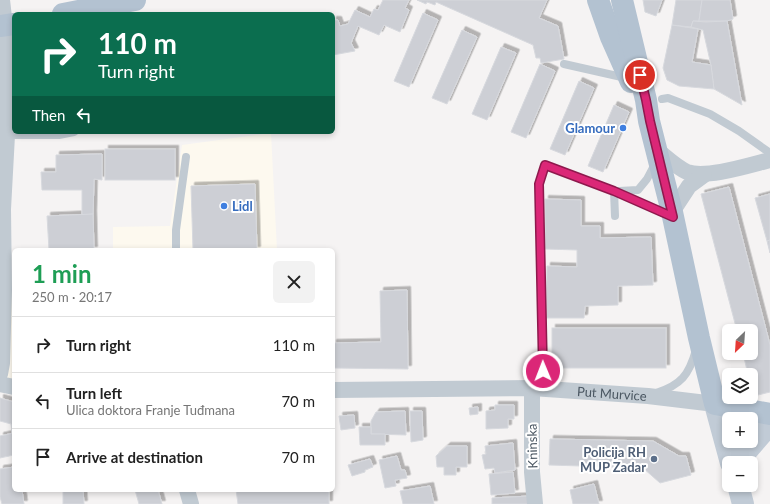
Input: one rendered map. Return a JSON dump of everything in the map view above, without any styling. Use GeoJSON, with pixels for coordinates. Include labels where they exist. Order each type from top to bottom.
{"type":"FeatureCollection","features":[{"type":"Feature","properties":{"kind":"main road"},"geometry":{"type":"LineString","coordinates":[[72,12],[135,0]]}},
{"type":"Feature","properties":{"kind":"main road"},"geometry":{"type":"LineString","coordinates":[[598,0],[611,37],[650,121]]}},
{"type":"Feature","properties":{"kind":"main road"},"geometry":{"type":"LineString","coordinates":[[622,0],[673,215],[699,338],[729,456]]}},
{"type":"Feature","properties":{"kind":"main road","name":"Put Murvice"},"geometry":{"type":"LineString","coordinates":[[715,404],[770,414]]}},
{"type":"Feature","properties":{"kind":"main road"},"geometry":{"type":"LineString","coordinates":[[743,456],[748,448],[770,424]]}},
{"type":"Feature","properties":{"kind":"main road"},"geometry":{"type":"LineString","coordinates":[[740,492],[743,504]]}},
{"type":"Feature","properties":{"kind":"street"},"geometry":{"type":"LineString","coordinates":[[0,374],[9,312],[3,209],[7,135],[6,25],[2,0]]}},
{"type":"Feature","properties":{"kind":"street"},"geometry":{"type":"LineString","coordinates":[[658,153],[688,172],[704,175],[770,160]]}},
{"type":"Feature","properties":{"kind":"street"},"geometry":{"type":"LineString","coordinates":[[673,215],[689,186],[704,175]]}},
{"type":"Feature","properties":{"kind":"street"},"geometry":{"type":"LineString","coordinates":[[0,384],[12,387]]}},
{"type":"Feature","properties":{"kind":"street","name":"Put Murvice"},"geometry":{"type":"LineString","coordinates":[[335,390],[538,389],[648,396],[715,404]]}},
{"type":"Feature","properties":{"kind":"street","name":"Kninska"},"geometry":{"type":"LineString","coordinates":[[535,504],[532,472],[538,389]]}},
{"type":"Feature","properties":{"kind":"street"},"geometry":{"type":"LineString","coordinates":[[188,492],[191,504]]}},
{"type":"Feature","properties":{"kind":"lane"},"geometry":{"type":"LineString","coordinates":[[564,64],[629,78]]}},
{"type":"Feature","properties":{"kind":"lane"},"geometry":{"type":"LineString","coordinates":[[662,99],[668,98],[710,114],[739,131],[770,153]]}},
{"type":"Feature","properties":{"kind":"lane"},"geometry":{"type":"LineString","coordinates":[[7,135],[64,134]]}},
{"type":"Feature","properties":{"kind":"lane"},"geometry":{"type":"LineString","coordinates":[[614,191],[638,190],[647,179],[658,153]]}},
{"type":"Feature","properties":{"kind":"lane"},"geometry":{"type":"LineString","coordinates":[[176,248],[176,230],[186,157]]}},
{"type":"Feature","properties":{"kind":"lane"},"geometry":{"type":"LineString","coordinates":[[538,389],[539,184],[545,165],[673,215]]}},
{"type":"Feature","properties":{"kind":"lane"},"geometry":{"type":"LineString","coordinates":[[614,191],[615,216]]}},
{"type":"Feature","properties":{"kind":"lane"},"geometry":{"type":"LineString","coordinates":[[648,396],[671,388],[685,376],[692,362],[699,338]]}},
{"type":"Feature","properties":{"kind":"shaded area"},"geometry":{"type":"Polygon","coordinates":[[[271,134],[277,248],[113,248],[113,227],[170,226],[182,145],[271,134]]]}},
{"type":"Feature","properties":{"kind":"shaded area"},"geometry":{"type":"Polygon","coordinates":[[[4,290],[12,292],[12,385],[0,374],[4,290]]]}},
{"type":"Feature","properties":{"kind":"building"},"geometry":{"type":"Polygon","coordinates":[[[383,0],[409,0],[405,8],[409,10],[400,32],[384,25],[379,35],[358,26],[351,43],[355,51],[335,55],[335,20],[338,20],[340,26],[348,24],[355,10],[370,17],[374,9],[378,10],[383,0]]]}},
{"type":"Feature","properties":{"kind":"building"},"geometry":{"type":"Polygon","coordinates":[[[417,0],[547,0],[539,18],[558,26],[564,59],[541,63],[540,58],[536,58],[533,45],[436,2],[435,5],[427,2],[426,4],[417,0]]]}},
{"type":"Feature","properties":{"kind":"building"},"geometry":{"type":"Polygon","coordinates":[[[643,0],[662,0],[656,16],[645,12],[643,0]]]}},
{"type":"Feature","properties":{"kind":"building"},"geometry":{"type":"Polygon","coordinates":[[[676,0],[702,0],[699,21],[693,21],[691,27],[672,25],[676,0]]]}},
{"type":"Feature","properties":{"kind":"building"},"geometry":{"type":"Polygon","coordinates":[[[702,0],[730,0],[733,19],[727,21],[699,21],[702,0]]]}},
{"type":"Feature","properties":{"kind":"building"},"geometry":{"type":"Polygon","coordinates":[[[423,13],[438,20],[409,87],[394,81],[423,13]]]}},
{"type":"Feature","properties":{"kind":"building"},"geometry":{"type":"Polygon","coordinates":[[[693,21],[727,21],[742,105],[714,89],[711,65],[703,30],[691,27],[693,21]]]}},
{"type":"Feature","properties":{"kind":"building"},"geometry":{"type":"Polygon","coordinates":[[[672,25],[698,29],[692,62],[711,65],[714,89],[679,86],[667,80],[663,68],[672,25]]]}},
{"type":"Feature","properties":{"kind":"building"},"geometry":{"type":"Polygon","coordinates":[[[462,30],[477,37],[447,104],[432,98],[462,30]]]}},
{"type":"Feature","properties":{"kind":"building"},"geometry":{"type":"Polygon","coordinates":[[[501,47],[516,53],[487,120],[472,114],[501,47]]]}},
{"type":"Feature","properties":{"kind":"building"},"geometry":{"type":"Polygon","coordinates":[[[540,64],[555,71],[526,138],[511,132],[540,64]]]}},
{"type":"Feature","properties":{"kind":"building"},"geometry":{"type":"Polygon","coordinates":[[[579,81],[594,88],[565,155],[550,149],[579,81]]]}},
{"type":"Feature","properties":{"kind":"building"},"geometry":{"type":"Polygon","coordinates":[[[614,105],[629,112],[603,172],[588,166],[614,105]]]}},
{"type":"Feature","properties":{"kind":"building"},"geometry":{"type":"Polygon","coordinates":[[[105,149],[175,149],[175,180],[105,180],[105,149]]]}},
{"type":"Feature","properties":{"kind":"building"},"geometry":{"type":"Polygon","coordinates":[[[102,154],[102,180],[94,179],[93,214],[82,215],[82,190],[42,190],[41,172],[56,172],[56,155],[102,154]]]}},
{"type":"Feature","properties":{"kind":"building","name":"Lidl"},"geometry":{"type":"Polygon","coordinates":[[[255,184],[257,248],[193,248],[191,186],[255,184]]]}},
{"type":"Feature","properties":{"kind":"building"},"geometry":{"type":"Polygon","coordinates":[[[729,187],[770,345],[770,392],[758,395],[758,368],[746,368],[745,360],[758,360],[758,324],[735,324],[701,194],[729,187]]]}},
{"type":"Feature","properties":{"kind":"building"},"geometry":{"type":"Polygon","coordinates":[[[770,194],[770,240],[767,241],[755,198],[770,194]]]}},
{"type":"Feature","properties":{"kind":"building"},"geometry":{"type":"Polygon","coordinates":[[[545,199],[581,200],[581,226],[600,226],[600,238],[651,237],[653,285],[618,286],[618,305],[585,306],[584,318],[546,318],[547,266],[577,267],[577,250],[545,249],[545,199]]]}},
{"type":"Feature","properties":{"kind":"building"},"geometry":{"type":"Polygon","coordinates":[[[93,214],[94,248],[49,248],[47,216],[93,214]]]}},
{"type":"Feature","properties":{"kind":"building"},"geometry":{"type":"Polygon","coordinates":[[[770,240],[770,253],[767,241],[770,240]]]}},
{"type":"Feature","properties":{"kind":"building"},"geometry":{"type":"Polygon","coordinates":[[[407,290],[408,369],[335,368],[335,343],[381,342],[380,291],[407,290]]]}},
{"type":"Feature","properties":{"kind":"building"},"geometry":{"type":"Polygon","coordinates":[[[552,328],[666,328],[666,368],[552,368],[552,328]]]}},
{"type":"Feature","properties":{"kind":"building"},"geometry":{"type":"Polygon","coordinates":[[[0,398],[12,401],[12,434],[11,424],[0,421],[0,398]]]}},
{"type":"Feature","properties":{"kind":"building"},"geometry":{"type":"Polygon","coordinates":[[[495,405],[514,405],[514,419],[508,419],[508,428],[486,429],[486,411],[495,410],[495,405]]]}},
{"type":"Feature","properties":{"kind":"building"},"geometry":{"type":"Polygon","coordinates":[[[478,407],[478,414],[470,415],[469,408],[478,407]]]}},
{"type":"Feature","properties":{"kind":"building"},"geometry":{"type":"Polygon","coordinates":[[[405,411],[406,435],[371,434],[371,421],[376,412],[405,411]]]}},
{"type":"Feature","properties":{"kind":"building"},"geometry":{"type":"Polygon","coordinates":[[[410,411],[422,411],[423,440],[411,442],[410,411]]]}},
{"type":"Feature","properties":{"kind":"building"},"geometry":{"type":"Polygon","coordinates":[[[354,415],[355,428],[341,430],[339,416],[354,415]]]}},
{"type":"Feature","properties":{"kind":"building"},"geometry":{"type":"Polygon","coordinates":[[[359,427],[371,427],[371,434],[385,434],[385,445],[360,445],[359,427]]]}},
{"type":"Feature","properties":{"kind":"building"},"geometry":{"type":"Polygon","coordinates":[[[12,433],[12,455],[0,458],[0,436],[12,433]]]}},
{"type":"Feature","properties":{"kind":"building"},"geometry":{"type":"Polygon","coordinates":[[[550,439],[653,441],[679,456],[686,456],[691,475],[660,483],[643,468],[549,465],[550,439]]]}},
{"type":"Feature","properties":{"kind":"building"},"geometry":{"type":"Polygon","coordinates":[[[513,443],[515,470],[495,473],[494,468],[485,469],[482,455],[486,454],[485,446],[513,443]]]}},
{"type":"Feature","properties":{"kind":"building"},"geometry":{"type":"Polygon","coordinates":[[[447,446],[467,446],[467,467],[456,467],[456,475],[444,475],[444,467],[437,467],[436,456],[447,446]]]}},
{"type":"Feature","properties":{"kind":"building"},"geometry":{"type":"Polygon","coordinates":[[[397,456],[401,470],[405,470],[407,478],[395,480],[396,486],[385,488],[379,460],[397,456]]]}},
{"type":"Feature","properties":{"kind":"building"},"geometry":{"type":"Polygon","coordinates":[[[370,459],[373,467],[365,470],[365,472],[352,476],[348,465],[370,459]]]}},
{"type":"Feature","properties":{"kind":"building"},"geometry":{"type":"Polygon","coordinates":[[[12,467],[12,492],[22,492],[24,504],[2,504],[0,497],[0,469],[12,467]]]}},
{"type":"Feature","properties":{"kind":"building"},"geometry":{"type":"Polygon","coordinates":[[[513,472],[515,493],[491,495],[489,474],[513,472]]]}},
{"type":"Feature","properties":{"kind":"building"},"geometry":{"type":"Polygon","coordinates":[[[594,484],[599,504],[573,504],[570,490],[594,484]]]}},
{"type":"Feature","properties":{"kind":"building"},"geometry":{"type":"Polygon","coordinates":[[[430,486],[434,504],[403,504],[400,491],[430,486]]]}},
{"type":"Feature","properties":{"kind":"building"},"geometry":{"type":"Polygon","coordinates":[[[63,492],[83,492],[84,504],[63,504],[63,492]]]}},
{"type":"Feature","properties":{"kind":"building"},"geometry":{"type":"Polygon","coordinates":[[[136,492],[159,492],[162,504],[139,504],[136,492]]]}},
{"type":"Feature","properties":{"kind":"building"},"geometry":{"type":"Polygon","coordinates":[[[236,492],[329,492],[329,504],[238,504],[236,492]]]}},
{"type":"Feature","properties":{"kind":"building"},"geometry":{"type":"Polygon","coordinates":[[[530,496],[531,504],[492,504],[492,498],[530,496]]]}},
{"type":"Feature","properties":{"kind":"place","name":"Glamour"},"geometry":{"type":"Point","coordinates":[623,128]}},
{"type":"Feature","properties":{"kind":"place","name":"Lidl"},"geometry":{"type":"Point","coordinates":[224,206]}},
{"type":"Feature","properties":{"kind":"place","name":"Policija RH MUP Zadar"},"geometry":{"type":"Point","coordinates":[654,459]}},
{"type":"Feature","properties":{"kind":"route"},"geometry":{"type":"LineString","coordinates":[[543,371],[539,184],[545,165],[614,191],[673,217],[640,75]]}}]}
